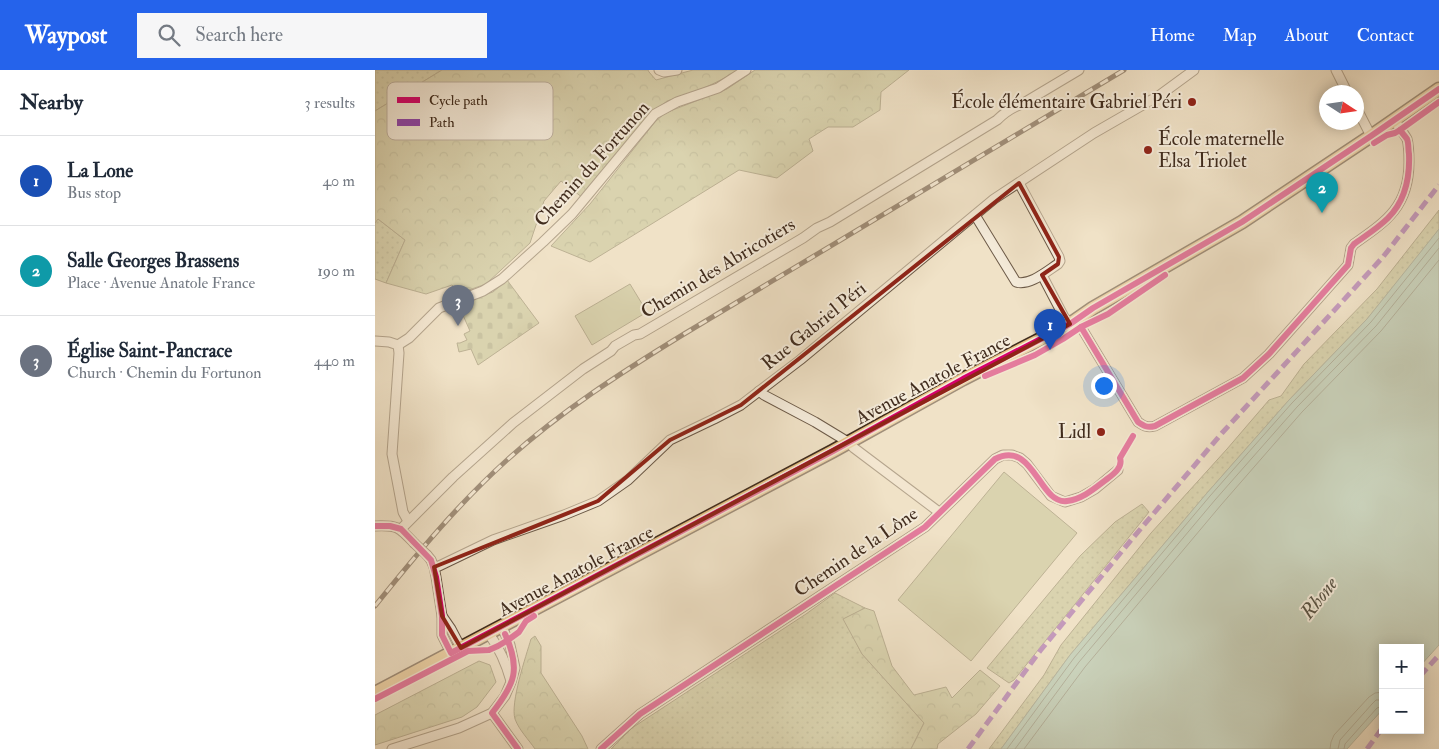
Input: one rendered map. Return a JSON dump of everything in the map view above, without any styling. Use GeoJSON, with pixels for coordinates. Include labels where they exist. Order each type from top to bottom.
{"type":"FeatureCollection","features":[{"type":"Feature","properties":{"kind":"main road","name":"Avenue Anatole France"},"geometry":{"type":"LineString","coordinates":[[379,691],[489,634],[963,379],[1070,324],[1093,308],[1242,222],[1439,89]]}},
{"type":"Feature","properties":{"kind":"street"},"geometry":{"type":"LineString","coordinates":[[659,70],[664,72],[677,70]]}},
{"type":"Feature","properties":{"kind":"street","name":"Chemin du Fortunon"},"geometry":{"type":"LineString","coordinates":[[398,346],[409,338],[439,308],[483,291],[502,279],[572,214],[655,114],[677,102],[718,88],[746,70]]}},
{"type":"Feature","properties":{"kind":"street","name":"Chemin des Abricotiers"},"geometry":{"type":"LineString","coordinates":[[401,529],[453,477],[513,423],[583,369],[611,351],[615,346],[648,329],[830,222],[1017,106],[1079,70]]}},
{"type":"Feature","properties":{"kind":"street","name":"Rue Gabriel Péri"},"geometry":{"type":"LineString","coordinates":[[434,567],[493,540],[598,502],[628,480],[670,440],[741,405],[800,360],[994,199],[1094,133],[1160,95],[1194,70]]}},
{"type":"Feature","properties":{"kind":"street"},"geometry":{"type":"LineString","coordinates":[[1336,70],[1344,85]]}},
{"type":"Feature","properties":{"kind":"street"},"geometry":{"type":"LineString","coordinates":[[1041,275],[1070,324],[1081,327],[1138,422],[1144,426],[1155,426],[1243,378],[1269,354],[1348,265],[1351,248],[1354,244],[1388,219],[1403,196],[1408,182],[1409,158],[1406,139],[1394,119]]}},
{"type":"Feature","properties":{"kind":"street"},"geometry":{"type":"LineString","coordinates":[[1364,122],[1371,136]]}},
{"type":"Feature","properties":{"kind":"street"},"geometry":{"type":"LineString","coordinates":[[975,215],[1016,282],[1021,284],[1041,275],[1058,264],[1059,258],[1019,183]]}},
{"type":"Feature","properties":{"kind":"street"},"geometry":{"type":"LineString","coordinates":[[375,341],[389,342],[398,346],[392,454],[402,507],[407,521]]}},
{"type":"Feature","properties":{"kind":"street","name":"Chemin de la Lône"},"geometry":{"type":"LineString","coordinates":[[759,391],[848,442],[939,512]]}},
{"type":"Feature","properties":{"kind":"street","name":"Chemin de la Lône"},"geometry":{"type":"LineString","coordinates":[[601,749],[640,714],[925,526],[995,459],[1003,455],[1020,458],[1027,464],[1051,496],[1065,502],[1081,498],[1118,470]]}},
{"type":"Feature","properties":{"kind":"street"},"geometry":{"type":"LineString","coordinates":[[375,526],[391,526],[401,529],[431,560],[434,567],[442,616],[451,629],[456,651]]}},
{"type":"Feature","properties":{"kind":"street"},"geometry":{"type":"LineString","coordinates":[[392,749],[459,728],[492,713],[505,696],[515,668],[513,654],[502,627]]}},
{"type":"Feature","properties":{"kind":"street"},"geometry":{"type":"LineString","coordinates":[[489,634],[504,658],[511,682]]}},
{"type":"Feature","properties":{"kind":"street"},"geometry":{"type":"LineString","coordinates":[[492,713],[518,749]]}},
{"type":"Feature","properties":{"kind":"highlighted area"},"geometry":{"type":"Polygon","coordinates":[[[1019,183],[1059,257],[1058,264],[1042,275],[1070,324],[461,648],[442,616],[434,567],[598,501],[670,440],[741,405],[1019,183]]]}},
{"type":"Feature","properties":{"kind":"green space"},"geometry":{"type":"Polygon","coordinates":[[[375,70],[442,70],[422,82],[387,82],[387,104],[375,111],[375,70]]]}},
{"type":"Feature","properties":{"kind":"green space"},"geometry":{"type":"Polygon","coordinates":[[[442,70],[648,70],[656,80],[693,70],[739,70],[702,89],[667,101],[652,113],[637,129],[583,198],[561,181],[544,201],[530,243],[486,284],[460,293],[452,285],[426,294],[386,283],[405,240],[378,219],[375,223],[375,111],[387,104],[387,140],[553,140],[553,82],[422,82],[442,70]]]}},
{"type":"Feature","properties":{"kind":"green space"},"geometry":{"type":"Polygon","coordinates":[[[755,70],[909,70],[881,92],[880,110],[853,127],[828,127],[809,139],[813,151],[777,178],[739,170],[590,262],[551,246],[590,204],[655,122],[665,113],[727,89],[755,70]]]}},
{"type":"Feature","properties":{"kind":"green space"},"geometry":{"type":"Polygon","coordinates":[[[1439,210],[1439,229],[1367,319],[1289,400],[1207,493],[1070,655],[1001,749],[989,749],[1044,675],[1061,645],[1151,533],[1269,400],[1281,396],[1304,364],[1377,289],[1439,210]]]}},
{"type":"Feature","properties":{"kind":"green space"},"geometry":{"type":"Polygon","coordinates":[[[378,219],[405,240],[386,283],[375,279],[375,221],[378,219]]]}},
{"type":"Feature","properties":{"kind":"green space"},"geometry":{"type":"Polygon","coordinates":[[[507,280],[539,323],[478,365],[471,349],[459,352],[457,343],[467,340],[464,334],[470,331],[458,304],[493,292],[507,280]]]}},
{"type":"Feature","properties":{"kind":"green space"},"geometry":{"type":"Polygon","coordinates":[[[630,284],[647,312],[592,345],[575,316],[630,284]]]}},
{"type":"Feature","properties":{"kind":"green space"},"geometry":{"type":"Polygon","coordinates":[[[1004,472],[1077,533],[971,661],[898,600],[1004,472]]]}},
{"type":"Feature","properties":{"kind":"green space"},"geometry":{"type":"Polygon","coordinates":[[[1142,504],[1149,512],[1014,680],[1009,683],[987,668],[1080,556],[1115,522],[1142,504]]]}},
{"type":"Feature","properties":{"kind":"green space"},"geometry":{"type":"Polygon","coordinates":[[[835,593],[865,608],[844,619],[862,654],[924,723],[911,749],[611,749],[632,728],[835,593]]]}},
{"type":"Feature","properties":{"kind":"green space"},"geometry":{"type":"Polygon","coordinates":[[[865,608],[874,611],[892,666],[914,695],[946,687],[952,698],[980,670],[1000,686],[976,714],[938,744],[937,749],[911,749],[924,723],[862,654],[843,619],[865,608]]]}},
{"type":"Feature","properties":{"kind":"green space"},"geometry":{"type":"Polygon","coordinates":[[[535,636],[541,646],[541,673],[582,736],[588,749],[535,749],[515,719],[515,702],[522,668],[531,639],[535,636]]]}},
{"type":"Feature","properties":{"kind":"green space"},"geometry":{"type":"Polygon","coordinates":[[[479,661],[490,665],[496,682],[477,707],[462,717],[375,745],[375,715],[479,661]]]}},
{"type":"Feature","properties":{"kind":"water","name":"Rhone"},"geometry":{"type":"Polygon","coordinates":[[[1439,229],[1439,645],[1424,662],[1424,644],[1379,644],[1379,713],[1347,749],[1001,749],[1070,655],[1207,493],[1289,400],[1367,319],[1439,229]]]}},
{"type":"Feature","properties":{"kind":"railway"},"geometry":{"type":"LineString","coordinates":[[375,606],[471,494],[507,460],[570,409],[684,334],[1124,70]]}},
{"type":"Feature","properties":{"kind":"marked path"},"geometry":{"type":"LineString","coordinates":[[968,749],[1040,651],[1132,539],[1222,433],[1383,257],[1439,185]]}},
{"type":"Feature","properties":{"kind":"marked path"},"geometry":{"type":"LineString","coordinates":[[1424,672],[1439,655]]}},
{"type":"Feature","properties":{"kind":"marked path"},"geometry":{"type":"LineString","coordinates":[[1367,749],[1379,732]]}},
{"type":"Feature","properties":{"kind":"cycle path"},"geometry":{"type":"LineString","coordinates":[[375,526],[390,526],[401,529],[431,560],[436,577],[442,616],[442,635],[451,653],[833,451],[963,379],[1070,324],[1093,308],[1242,222],[1439,89]]}},
{"type":"Feature","properties":{"kind":"cycle path"},"geometry":{"type":"LineString","coordinates":[[1374,143],[1400,130],[1439,102]]}},
{"type":"Feature","properties":{"kind":"cycle path"},"geometry":{"type":"LineString","coordinates":[[1081,327],[1138,422],[1146,426],[1155,426],[1243,378],[1269,354],[1348,265],[1351,248],[1354,244],[1384,222],[1399,204],[1405,189],[1409,163],[1408,141],[1400,130]]}},
{"type":"Feature","properties":{"kind":"cycle path"},"geometry":{"type":"LineString","coordinates":[[985,376],[1035,355],[1081,327],[1108,314],[1165,275]]}},
{"type":"Feature","properties":{"kind":"cycle path"},"geometry":{"type":"LineString","coordinates":[[601,749],[640,714],[925,527],[995,459],[1008,455],[1019,458],[1028,465],[1049,493],[1057,500],[1067,501],[1089,493],[1115,473],[1119,467],[1120,458],[1133,436]]}},
{"type":"Feature","properties":{"kind":"cycle path"},"geometry":{"type":"LineString","coordinates":[[375,699],[468,651],[489,650],[498,646],[519,632],[526,621],[534,616]]}},
{"type":"Feature","properties":{"kind":"cycle path"},"geometry":{"type":"LineString","coordinates":[[505,634],[513,657],[513,676],[506,693],[492,713],[518,749]]}},
{"type":"Feature","properties":{"kind":"place","name":"École élémentaire Gabriel Péri"},"geometry":{"type":"Point","coordinates":[1192,102]}},
{"type":"Feature","properties":{"kind":"place","name":"École maternelle Elsa Triolet"},"geometry":{"type":"Point","coordinates":[1148,150]}},
{"type":"Feature","properties":{"kind":"place","name":"Salle Georges Brassens"},"geometry":{"type":"Point","coordinates":[1322,213]}},
{"type":"Feature","properties":{"kind":"place","name":"Église Saint-Pancrace"},"geometry":{"type":"Point","coordinates":[458,326]}},
{"type":"Feature","properties":{"kind":"place","name":"La Lone"},"geometry":{"type":"Point","coordinates":[1050,350]}},
{"type":"Feature","properties":{"kind":"place","name":"Lidl"},"geometry":{"type":"Point","coordinates":[1101,432]}}]}
